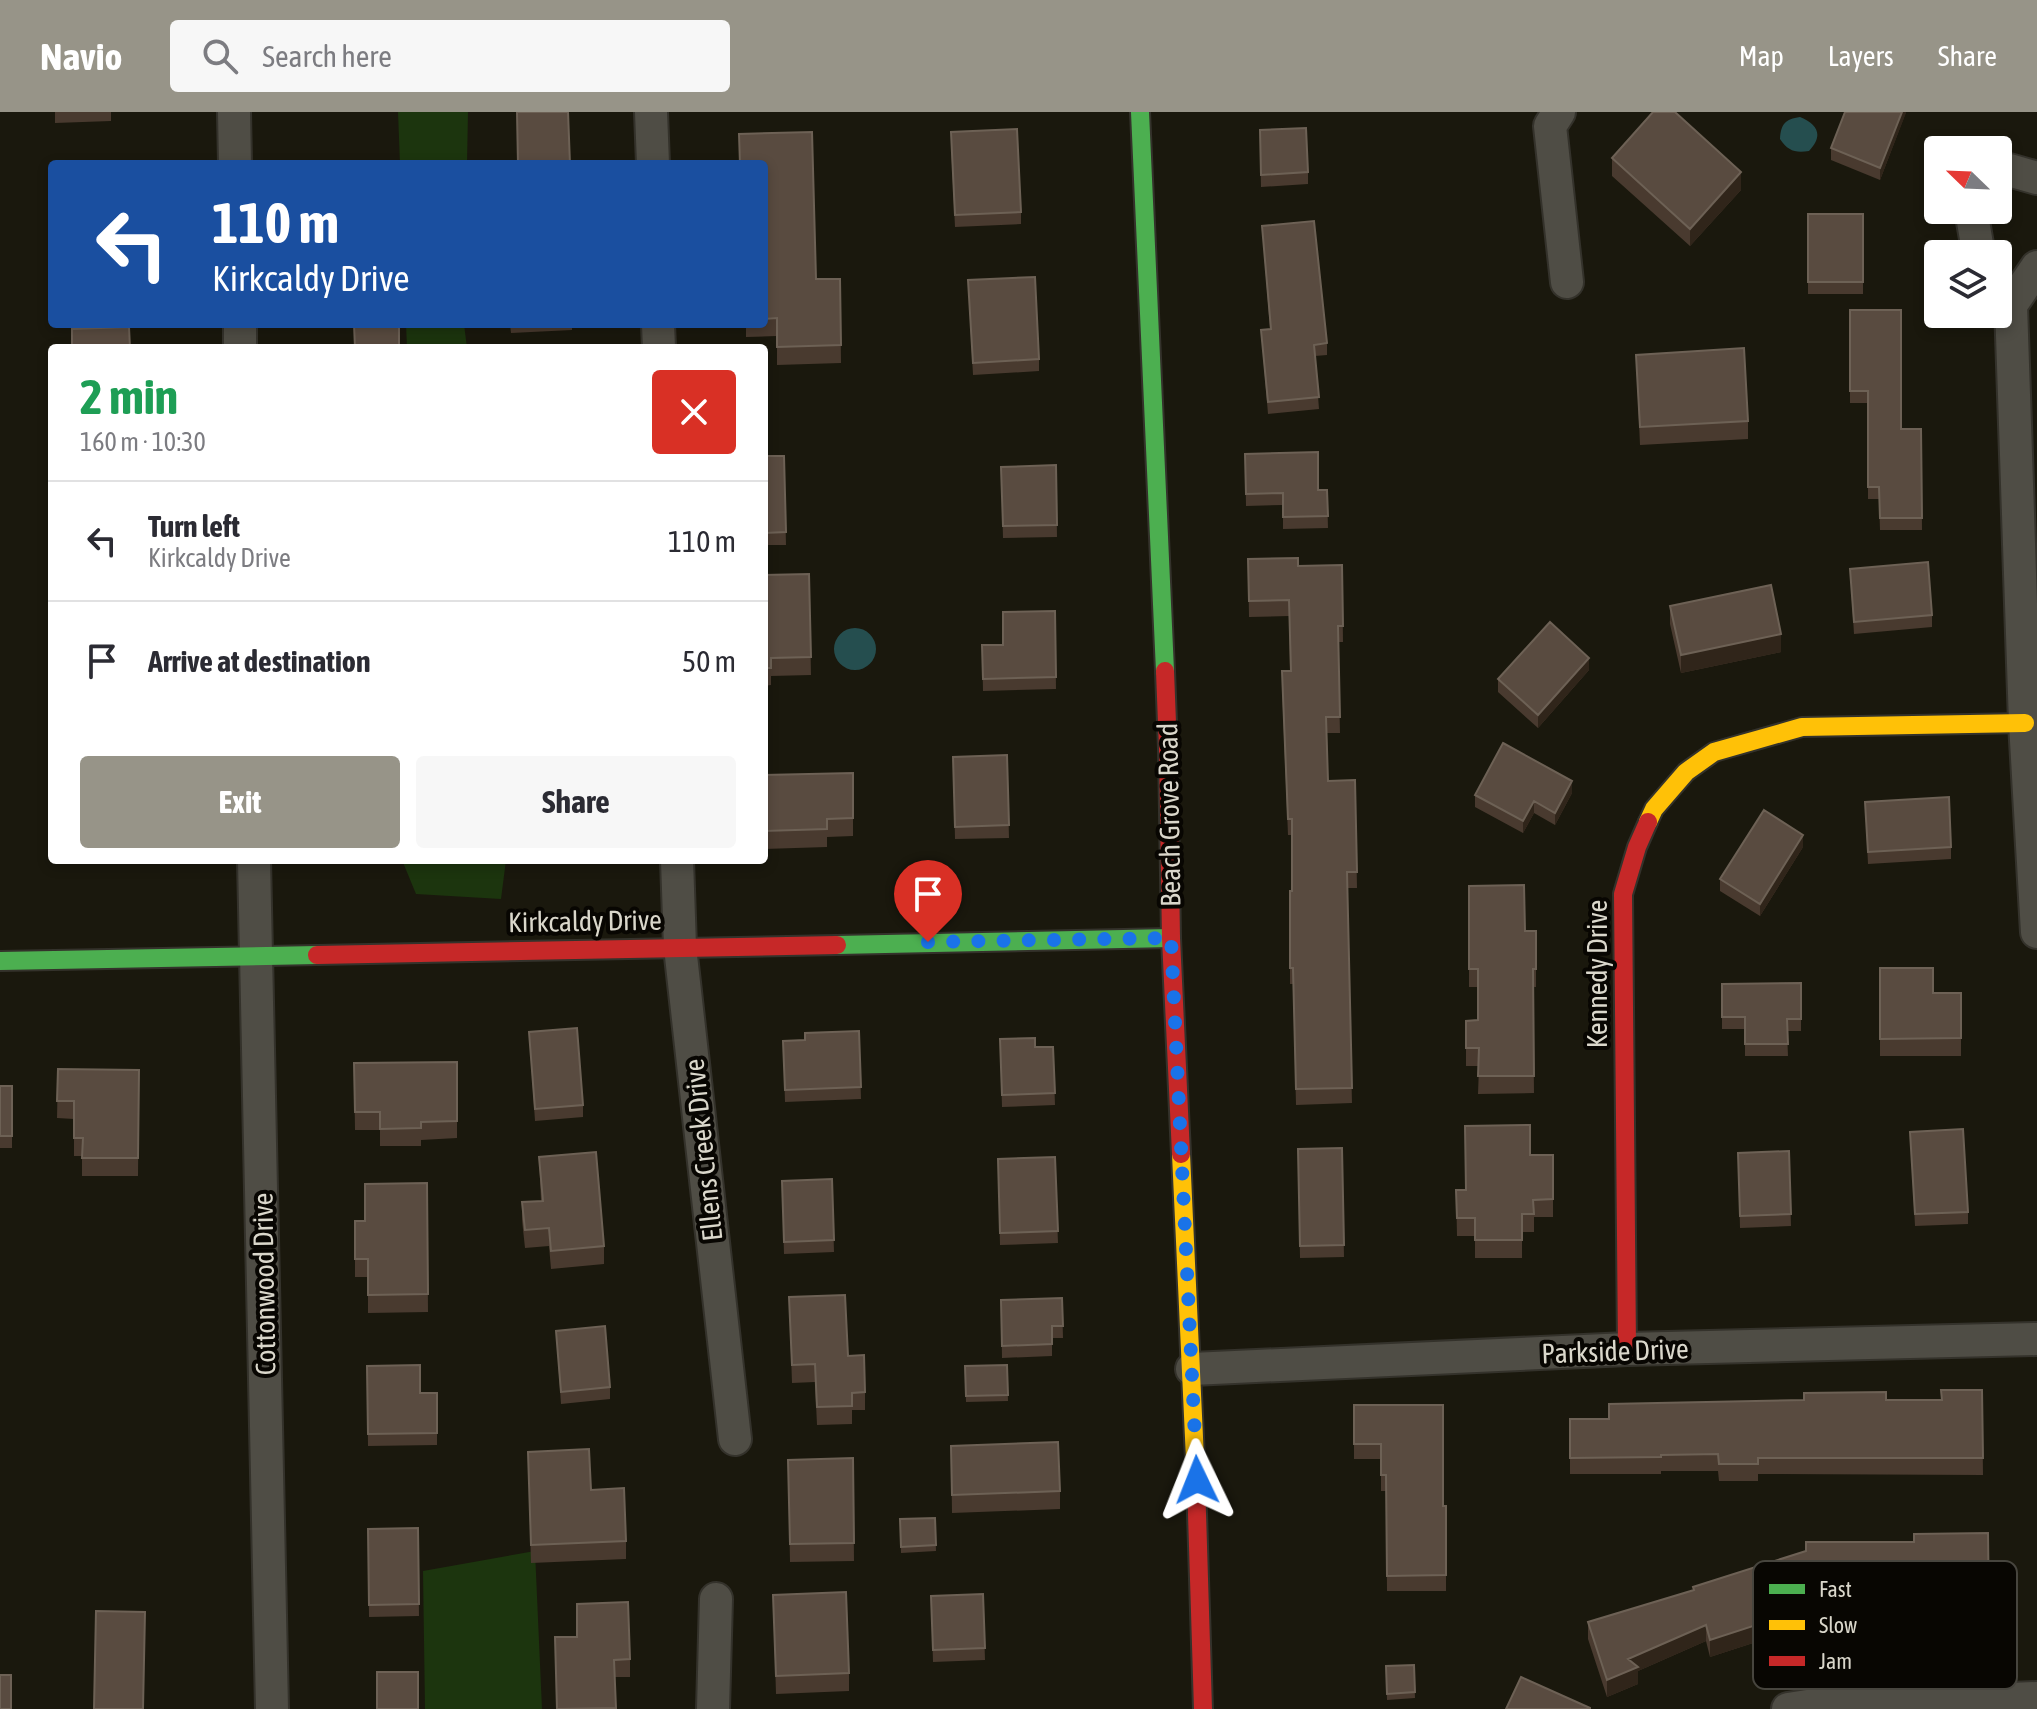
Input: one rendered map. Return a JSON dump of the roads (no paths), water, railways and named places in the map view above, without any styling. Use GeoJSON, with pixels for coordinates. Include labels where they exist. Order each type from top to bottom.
{"type":"FeatureCollection","features":[{"type":"Feature","properties":{"kind":"street"},"geometry":{"type":"LineString","coordinates":[[234,112],[235,160]]}},
{"type":"Feature","properties":{"kind":"street"},"geometry":{"type":"LineString","coordinates":[[651,112],[653,160]]}},
{"type":"Feature","properties":{"kind":"street","name":"Beach Grove Road"},"geometry":{"type":"LineString","coordinates":[[1140,112],[1168,749],[1171,938],[1199,1535],[1203,1709]]}},
{"type":"Feature","properties":{"kind":"street"},"geometry":{"type":"LineString","coordinates":[[1559,112],[1550,126],[1567,282]]}},
{"type":"Feature","properties":{"kind":"street"},"geometry":{"type":"LineString","coordinates":[[2012,171],[2037,178]]}},
{"type":"Feature","properties":{"kind":"street"},"geometry":{"type":"LineString","coordinates":[[2012,288],[2037,267]]}},
{"type":"Feature","properties":{"kind":"street"},"geometry":{"type":"LineString","coordinates":[[2007,328],[2037,932]]}},
{"type":"Feature","properties":{"kind":"street","name":"Kennedy Drive"},"geometry":{"type":"LineString","coordinates":[[1627,1349],[1623,894],[1637,847],[1654,809],[1686,772],[1714,752],[1802,727],[2025,723]]}},
{"type":"Feature","properties":{"kind":"street","name":"Cottonwood Drive"},"geometry":{"type":"LineString","coordinates":[[254,864],[272,1709]]}},
{"type":"Feature","properties":{"kind":"street","name":"Ellens Creek Drive"},"geometry":{"type":"LineString","coordinates":[[677,864],[680,947],[735,1439]]}},
{"type":"Feature","properties":{"kind":"street","name":"Kirkcaldy Drive"},"geometry":{"type":"LineString","coordinates":[[0,961],[1171,938]]}},
{"type":"Feature","properties":{"kind":"street","name":"Parkside Drive"},"geometry":{"type":"LineString","coordinates":[[1192,1369],[1627,1349],[2037,1339]]}},
{"type":"Feature","properties":{"kind":"street"},"geometry":{"type":"LineString","coordinates":[[713,1709],[716,1599]]}},
{"type":"Feature","properties":{"kind":"street"},"geometry":{"type":"LineString","coordinates":[[1788,1709],[1820,1704],[1840,1706],[2037,1698]]}},
{"type":"Feature","properties":{"kind":"water"},"geometry":{"type":"Polygon","coordinates":[[[1800,117],[1817,131],[1816,140],[1809,151],[1792,150],[1780,139],[1785,123],[1800,117]]]}},
{"type":"Feature","properties":{"kind":"water"},"geometry":{"type":"Polygon","coordinates":[[[855,628],[870,634],[876,649],[870,664],[855,670],[840,664],[834,649],[840,634],[855,628]]]}}]}
